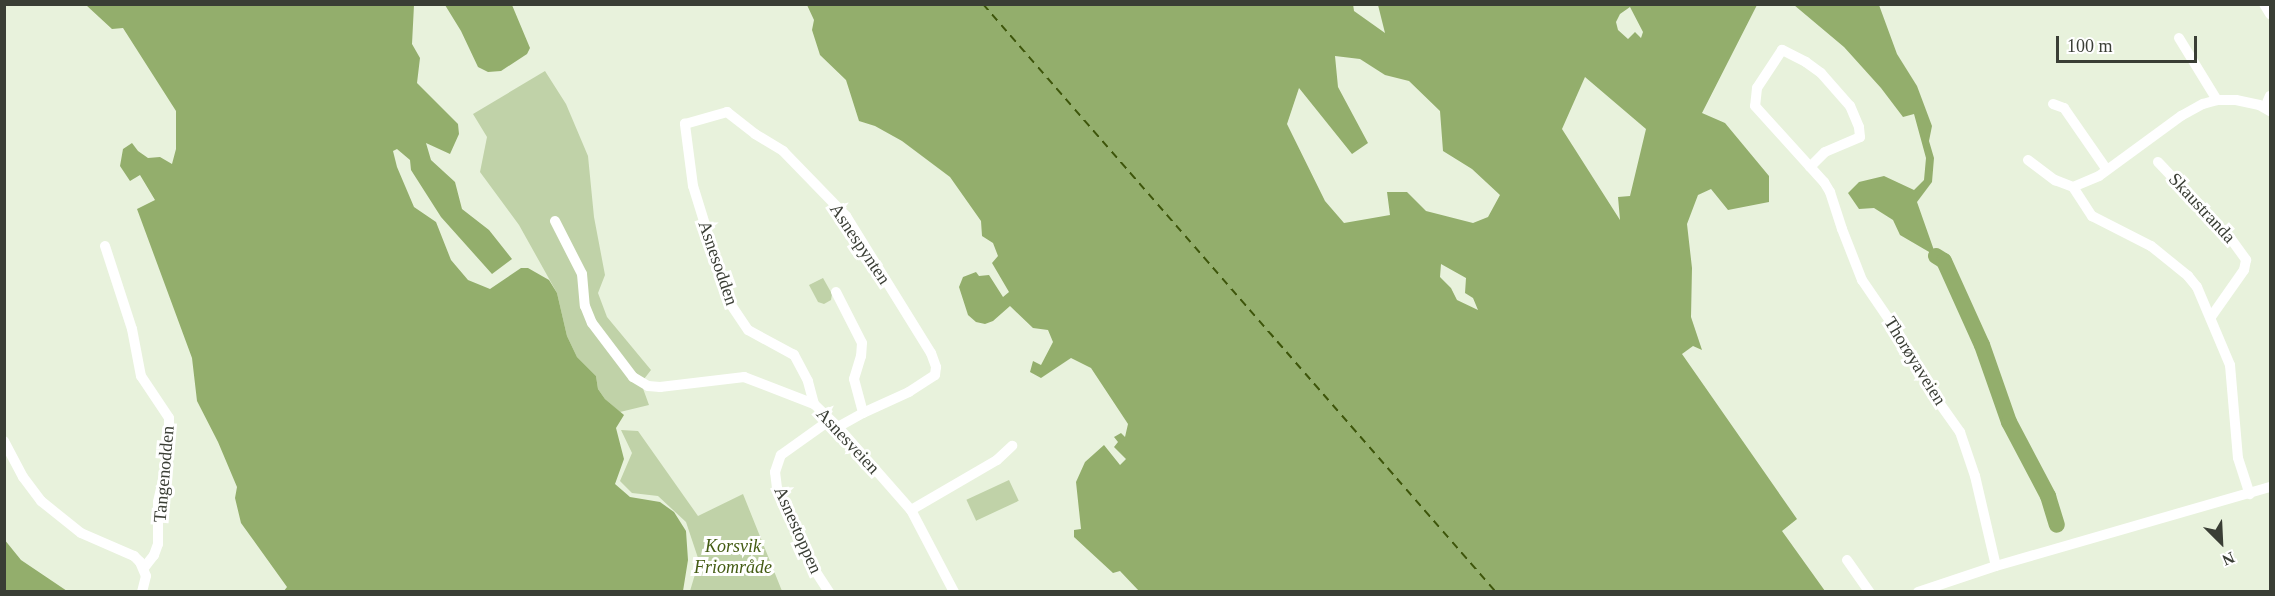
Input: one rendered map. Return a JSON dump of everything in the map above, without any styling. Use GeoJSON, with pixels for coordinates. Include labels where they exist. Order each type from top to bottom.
{"type":"FeatureCollection","features":[{"type":"Feature","properties":{"kind":"street"},"geometry":{"type":"LineString","coordinates":[[2264,4],[2271,14]]}},
{"type":"Feature","properties":{"kind":"street"},"geometry":{"type":"LineString","coordinates":[[2179,38],[2217,100]]}},
{"type":"Feature","properties":{"kind":"street","name":"Thorøyaveien"},"geometry":{"type":"LineString","coordinates":[[1810,166],[1825,152],[1860,136],[1859,127],[1850,106],[1821,73],[1791,53],[1782,50],[1757,88],[1755,106],[1810,166],[1830,192],[1862,280],[1899,334],[1933,394],[1960,432],[1975,476],[1996,566]]}},
{"type":"Feature","properties":{"kind":"street"},"geometry":{"type":"LineString","coordinates":[[2073,187],[2107,170],[2181,116],[2217,100],[2244,101],[2268,109],[2271,96]]}},
{"type":"Feature","properties":{"kind":"street"},"geometry":{"type":"LineString","coordinates":[[2053,104],[2061,105],[2068,113],[2107,170]]}},
{"type":"Feature","properties":{"kind":"street","name":"Asnespynten"},"geometry":{"type":"LineString","coordinates":[[684,124],[727,112],[755,134],[783,151],[846,216],[931,353],[936,367],[935,375],[909,392],[834,424]]}},
{"type":"Feature","properties":{"kind":"street","name":"Asnesodden"},"geometry":{"type":"LineString","coordinates":[[684,124],[693,186],[729,302],[748,330],[794,355],[808,381],[814,404]]}},
{"type":"Feature","properties":{"kind":"street"},"geometry":{"type":"LineString","coordinates":[[2028,160],[2055,180],[2073,187],[2092,216],[2151,246],[2188,276],[2197,287],[2230,365],[2238,458],[2250,494]]}},
{"type":"Feature","properties":{"kind":"street","name":"Skaustranda"},"geometry":{"type":"LineString","coordinates":[[2158,162],[2232,239],[2246,260],[2244,270],[2211,316]]}},
{"type":"Feature","properties":{"kind":"street","name":"Asnesveien"},"geometry":{"type":"LineString","coordinates":[[555,221],[582,274],[585,306],[592,323],[606,345],[641,383],[660,387],[744,377],[814,404],[911,510],[954,591]]}},
{"type":"Feature","properties":{"kind":"street","name":"Tangenodden"},"geometry":{"type":"LineString","coordinates":[[105,246],[132,329],[139,370],[169,418],[169,453],[158,502],[158,544],[154,555],[144,568],[146,583],[142,591]]}},
{"type":"Feature","properties":{"kind":"street"},"geometry":{"type":"LineString","coordinates":[[836,292],[862,343],[861,356],[854,379],[863,413]]}},
{"type":"Feature","properties":{"kind":"street","name":"Asnestoppen"},"geometry":{"type":"LineString","coordinates":[[829,591],[808,560],[777,488],[775,472],[781,454],[834,424]]}},
{"type":"Feature","properties":{"kind":"street"},"geometry":{"type":"LineString","coordinates":[[4,441],[23,477],[41,501],[81,533],[134,556],[144,568]]}},
{"type":"Feature","properties":{"kind":"street"},"geometry":{"type":"LineString","coordinates":[[911,510],[997,460],[1012,446]]}},
{"type":"Feature","properties":{"kind":"street"},"geometry":{"type":"LineString","coordinates":[[1918,591],[1996,566],[2271,487]]}},
{"type":"Feature","properties":{"kind":"street"},"geometry":{"type":"LineString","coordinates":[[1848,560],[1869,591]]}},
{"type":"Feature","properties":{"kind":"green space"},"geometry":{"type":"Polygon","coordinates":[[[545,71],[566,104],[588,156],[594,217],[605,275],[598,293],[607,317],[651,370],[641,383],[649,405],[620,412],[605,399],[598,389],[596,376],[577,357],[567,336],[557,293],[519,225],[480,172],[487,137],[473,114],[545,71]]]}},
{"type":"Feature","properties":{"kind":"green space"},"geometry":{"type":"Polygon","coordinates":[[[823,278],[832,294],[831,300],[824,304],[818,302],[809,285],[823,278]]]}},
{"type":"Feature","properties":{"kind":"green space","name":"Korsvik Friområde"},"geometry":{"type":"Polygon","coordinates":[[[621,430],[638,431],[698,516],[743,494],[782,591],[690,591],[699,561],[686,522],[658,496],[632,493],[620,481],[632,453],[621,430]]]}},
{"type":"Feature","properties":{"kind":"green space"},"geometry":{"type":"Polygon","coordinates":[[[1009,480],[1019,501],[976,521],[966,500],[1009,480]]]}},
{"type":"Feature","properties":{"kind":"shaded area"},"geometry":{"type":"Polygon","coordinates":[[[1353,4],[1354,11],[1385,33],[1378,5],[1757,5],[1702,113],[1725,123],[1769,176],[1769,202],[1728,210],[1711,189],[1698,195],[1687,224],[1692,268],[1691,317],[1702,350],[1693,346],[1682,354],[1797,519],[1782,531],[1825,591],[1139,591],[1120,571],[1113,573],[1074,537],[1074,530],[1081,529],[1076,482],[1085,462],[1104,445],[1120,465],[1126,459],[1114,447],[1118,442],[1114,437],[1121,433],[1125,437],[1128,424],[1091,368],[1071,358],[1041,378],[1030,372],[1033,361],[1041,365],[1053,342],[1048,330],[1033,328],[1010,306],[993,321],[985,324],[976,322],[968,315],[959,287],[963,277],[976,272],[979,276],[989,275],[1003,297],[1009,292],[992,263],[998,256],[993,243],[982,236],[981,221],[950,177],[902,141],[875,126],[859,121],[846,80],[820,55],[812,30],[814,20],[807,5],[1353,4]],[[1630,7],[1620,14],[1616,22],[1618,30],[1628,39],[1635,32],[1641,38],[1643,32],[1630,7]],[[1335,56],[1338,87],[1368,143],[1352,154],[1299,88],[1287,124],[1325,201],[1344,223],[1390,215],[1387,192],[1407,192],[1426,211],[1473,223],[1488,217],[1500,195],[1472,169],[1443,151],[1440,111],[1409,81],[1385,75],[1360,59],[1335,56]],[[1585,77],[1562,129],[1620,220],[1618,197],[1630,196],[1646,129],[1585,77]],[[1441,264],[1440,277],[1451,288],[1457,300],[1478,310],[1473,298],[1465,293],[1466,278],[1441,264]]]}},
{"type":"Feature","properties":{"kind":"shaded area"},"geometry":{"type":"Polygon","coordinates":[[[86,5],[414,5],[412,44],[420,58],[417,83],[458,124],[459,134],[450,154],[426,143],[431,160],[455,182],[462,209],[489,230],[512,259],[492,274],[441,217],[411,170],[410,160],[397,149],[393,151],[397,167],[414,207],[436,222],[451,260],[468,280],[490,289],[521,268],[528,268],[549,280],[557,293],[567,336],[577,357],[596,376],[598,389],[605,399],[624,415],[616,428],[624,459],[615,484],[630,497],[660,502],[674,512],[686,531],[688,560],[683,591],[284,591],[287,587],[241,523],[235,498],[237,487],[197,401],[192,358],[137,209],[155,200],[140,175],[130,181],[120,166],[123,149],[132,143],[148,158],[160,157],[172,164],[176,149],[176,111],[123,28],[112,29],[86,5]]]}},
{"type":"Feature","properties":{"kind":"shaded area"},"geometry":{"type":"Polygon","coordinates":[[[445,5],[512,5],[530,48],[527,54],[501,71],[488,72],[478,67],[461,31],[445,5]]]}},
{"type":"Feature","properties":{"kind":"shaded area"},"geometry":{"type":"Polygon","coordinates":[[[1794,5],[1879,5],[1897,54],[1917,86],[1932,126],[1929,141],[1934,158],[1932,182],[1917,202],[1936,256],[1900,235],[1893,220],[1874,208],[1859,209],[1848,193],[1859,182],[1884,176],[1914,190],[1924,180],[1926,158],[1914,114],[1903,117],[1881,88],[1844,47],[1794,5]]]}},
{"type":"Feature","properties":{"kind":"shaded area"},"geometry":{"type":"Polygon","coordinates":[[[4,539],[21,560],[67,591],[5,591],[4,539]]]}},
{"type":"Feature","properties":{"kind":"waterway"},"geometry":{"type":"LineString","coordinates":[[1936,256],[1944,261],[1982,345],[2009,422],[2048,496],[2057,525]]}},
{"type":"Feature","properties":{"kind":"ferry route"},"geometry":{"type":"LineString","coordinates":[[983,4],[1496,592]]}}]}
